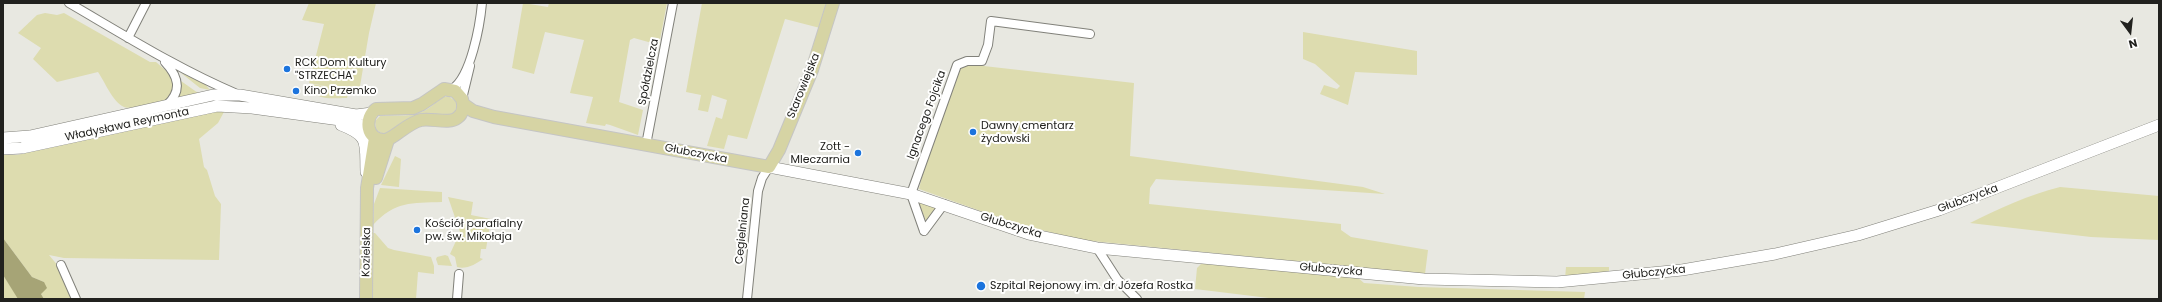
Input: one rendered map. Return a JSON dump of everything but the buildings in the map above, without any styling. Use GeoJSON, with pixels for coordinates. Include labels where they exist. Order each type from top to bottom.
{"type":"FeatureCollection","features":[{"type":"Feature","properties":{"kind":"main road","name":"Starowiejska"},"geometry":{"type":"LineString","coordinates":[[769,167],[779,150],[812,70],[833,3]]}},
{"type":"Feature","properties":{"kind":"main road","name":"Głubczycka"},"geometry":{"type":"LineString","coordinates":[[452,89],[463,102],[474,111],[494,117],[911,194],[1029,234],[1097,248],[1456,281],[1557,282],[1682,270],[1775,254],[1858,235],[1932,212],[2159,125]]}},
{"type":"Feature","properties":{"kind":"main road"},"geometry":{"type":"LineString","coordinates":[[372,113],[380,108],[413,108],[427,101],[440,91],[452,89]]}},
{"type":"Feature","properties":{"kind":"main road","name":"Władysława Reymonta"},"geometry":{"type":"LineString","coordinates":[[3,138],[30,136],[212,95],[240,95],[356,115],[372,113]]}},
{"type":"Feature","properties":{"kind":"main road"},"geometry":{"type":"LineString","coordinates":[[458,118],[463,102]]}},
{"type":"Feature","properties":{"kind":"main road","name":"Władysława Reymonta"},"geometry":{"type":"LineString","coordinates":[[3,150],[22,148],[217,106],[252,108],[327,119]]}},
{"type":"Feature","properties":{"kind":"main road","name":"Kozielska"},"geometry":{"type":"LineString","coordinates":[[366,299],[367,188],[372,134],[368,120],[372,113]]}},
{"type":"Feature","properties":{"kind":"main road","name":"Głubczycka"},"geometry":{"type":"LineString","coordinates":[[388,140],[414,122],[433,119],[451,121],[458,118],[494,117]]}},
{"type":"Feature","properties":{"kind":"main road"},"geometry":{"type":"LineString","coordinates":[[327,119],[355,122],[372,134],[388,140]]}},
{"type":"Feature","properties":{"kind":"main road"},"geometry":{"type":"LineString","coordinates":[[327,119],[354,130],[363,137],[365,145],[367,188]]}},
{"type":"Feature","properties":{"kind":"main road","name":"Kozielska"},"geometry":{"type":"LineString","coordinates":[[368,204],[388,140]]}},
{"type":"Feature","properties":{"kind":"street"},"geometry":{"type":"LineString","coordinates":[[69,3],[160,57],[200,78],[240,95]]}},
{"type":"Feature","properties":{"kind":"street"},"geometry":{"type":"LineString","coordinates":[[128,38],[146,3]]}},
{"type":"Feature","properties":{"kind":"street"},"geometry":{"type":"LineString","coordinates":[[463,102],[471,57],[480,23],[482,3]]}},
{"type":"Feature","properties":{"kind":"street","name":"Spółdzielcza"},"geometry":{"type":"LineString","coordinates":[[646,145],[673,3]]}},
{"type":"Feature","properties":{"kind":"street","name":"Ignacego Fojcika"},"geometry":{"type":"LineString","coordinates":[[911,194],[957,66],[967,61],[982,61],[988,45],[991,21],[1090,34]]}},
{"type":"Feature","properties":{"kind":"street"},"geometry":{"type":"LineString","coordinates":[[160,57],[173,71],[178,82],[176,92],[167,105]]}},
{"type":"Feature","properties":{"kind":"street"},"geometry":{"type":"LineString","coordinates":[[452,89],[461,80],[471,57]]}},
{"type":"Feature","properties":{"kind":"street","name":"Cegielniana"},"geometry":{"type":"LineString","coordinates":[[747,299],[758,191],[762,178],[769,167]]}},
{"type":"Feature","properties":{"kind":"street"},"geometry":{"type":"LineString","coordinates":[[911,194],[924,231],[944,204]]}},
{"type":"Feature","properties":{"kind":"street"},"geometry":{"type":"LineString","coordinates":[[1097,248],[1117,279],[1137,299]]}},
{"type":"Feature","properties":{"kind":"street"},"geometry":{"type":"LineString","coordinates":[[61,265],[76,299]]}},
{"type":"Feature","properties":{"kind":"street"},"geometry":{"type":"LineString","coordinates":[[457,299],[459,274]]}},
{"type":"Feature","properties":{"kind":"green space"},"geometry":{"type":"Polygon","coordinates":[[[309,3],[376,3],[369,33],[359,92],[349,91],[347,98],[322,97],[313,94],[309,90],[311,84],[336,88],[309,83],[324,24],[302,20],[309,3]]]}},
{"type":"Feature","properties":{"kind":"green space"},"geometry":{"type":"Polygon","coordinates":[[[523,3],[548,7],[549,3],[667,3],[659,45],[634,38],[630,40],[619,102],[643,110],[638,135],[606,124],[605,126],[586,123],[593,97],[570,93],[584,40],[545,32],[534,74],[512,68],[523,3]]]}},
{"type":"Feature","properties":{"kind":"green space"},"geometry":{"type":"Polygon","coordinates":[[[702,3],[827,3],[820,28],[785,19],[747,139],[728,135],[724,149],[707,146],[716,117],[722,119],[727,100],[712,95],[708,112],[698,110],[701,95],[686,92],[702,3]]]}},
{"type":"Feature","properties":{"kind":"green space"},"geometry":{"type":"Polygon","coordinates":[[[45,13],[57,15],[64,13],[150,62],[156,62],[171,75],[174,83],[170,96],[167,99],[146,106],[127,108],[116,100],[98,72],[57,82],[33,59],[41,48],[18,33],[37,15],[45,13]]]}},
{"type":"Feature","properties":{"kind":"green space"},"geometry":{"type":"Polygon","coordinates":[[[1303,32],[1417,51],[1417,75],[1355,72],[1348,105],[1320,94],[1324,85],[1337,89],[1340,86],[1315,64],[1303,59],[1303,32]]]}},
{"type":"Feature","properties":{"kind":"green space"},"geometry":{"type":"Polygon","coordinates":[[[966,64],[1134,83],[1130,156],[1363,187],[1385,194],[1156,179],[1150,188],[1149,204],[1341,224],[1341,230],[1351,237],[1428,250],[1425,274],[1082,240],[1017,224],[919,189],[925,164],[959,67],[966,64]]]}},
{"type":"Feature","properties":{"kind":"green space"},"geometry":{"type":"Polygon","coordinates":[[[181,73],[205,84],[210,90],[200,88],[181,73]]]}},
{"type":"Feature","properties":{"kind":"green space"},"geometry":{"type":"Polygon","coordinates":[[[181,81],[198,93],[177,98],[181,91],[181,81]]]}},
{"type":"Feature","properties":{"kind":"green space"},"geometry":{"type":"Polygon","coordinates":[[[448,96],[457,102],[455,113],[390,133],[383,134],[376,130],[375,121],[380,116],[416,114],[425,110],[441,98],[448,96]]]}},
{"type":"Feature","properties":{"kind":"green space"},"geometry":{"type":"Polygon","coordinates":[[[225,110],[218,123],[199,139],[204,167],[207,170],[215,196],[221,204],[219,260],[64,258],[49,255],[59,267],[71,299],[44,299],[41,294],[44,282],[32,277],[3,238],[3,155],[17,155],[225,110]]]}},
{"type":"Feature","properties":{"kind":"green space"},"geometry":{"type":"Polygon","coordinates":[[[395,156],[401,159],[399,187],[381,185],[395,156]]]}},
{"type":"Feature","properties":{"kind":"green space"},"geometry":{"type":"Polygon","coordinates":[[[2060,187],[2159,196],[2159,240],[2091,237],[1970,223],[2014,202],[2060,187]]]}},
{"type":"Feature","properties":{"kind":"green space"},"geometry":{"type":"Polygon","coordinates":[[[380,188],[442,192],[442,202],[412,203],[396,207],[381,217],[373,225],[374,204],[380,188]]]}},
{"type":"Feature","properties":{"kind":"green space"},"geometry":{"type":"Polygon","coordinates":[[[448,197],[473,202],[471,215],[491,219],[486,249],[481,249],[480,258],[483,259],[474,265],[464,268],[457,267],[455,257],[450,254],[460,232],[448,197]]]}},
{"type":"Feature","properties":{"kind":"green space"},"geometry":{"type":"Polygon","coordinates":[[[921,201],[935,206],[936,209],[926,221],[919,204],[921,201]]]}},
{"type":"Feature","properties":{"kind":"green space"},"geometry":{"type":"Polygon","coordinates":[[[373,233],[375,233],[388,248],[431,257],[434,266],[434,274],[418,272],[416,299],[373,299],[373,233]]]}},
{"type":"Feature","properties":{"kind":"green space"},"geometry":{"type":"Polygon","coordinates":[[[445,255],[448,256],[452,266],[438,265],[436,259],[437,257],[445,255]]]}},
{"type":"Feature","properties":{"kind":"green space"},"geometry":{"type":"Polygon","coordinates":[[[1202,263],[1357,277],[1364,283],[1419,287],[1585,292],[1584,299],[1277,299],[1195,289],[1197,268],[1202,263]]]}},
{"type":"Feature","properties":{"kind":"green space"},"geometry":{"type":"Polygon","coordinates":[[[1566,267],[1609,267],[1609,274],[1565,279],[1566,267]]]}},
{"type":"Feature","properties":{"kind":"green space"},"geometry":{"type":"Polygon","coordinates":[[[3,275],[19,299],[3,299],[3,275]]]}},
{"type":"Feature","properties":{"kind":"shaded area"},"geometry":{"type":"Polygon","coordinates":[[[3,238],[32,277],[44,282],[47,288],[41,294],[44,299],[18,299],[3,275],[3,238]]]}},
{"type":"Feature","properties":{"kind":"place","name":"RCK Dom Kultury \"STRZECHA\""},"geometry":{"type":"Point","coordinates":[287,69]}},
{"type":"Feature","properties":{"kind":"place","name":"Kino Przemko"},"geometry":{"type":"Point","coordinates":[296,91]}},
{"type":"Feature","properties":{"kind":"place","name":"Dawny cmentarz żydowski"},"geometry":{"type":"Point","coordinates":[973,132]}},
{"type":"Feature","properties":{"kind":"place","name":"Zott - Mleczarnia"},"geometry":{"type":"Point","coordinates":[858,153]}},
{"type":"Feature","properties":{"kind":"place","name":"Kościół parafialny pw. św. Mikołaja"},"geometry":{"type":"Point","coordinates":[417,230]}},
{"type":"Feature","properties":{"kind":"place","name":"Szpital Rejonowy im. dr Józefa Rostka"},"geometry":{"type":"Point","coordinates":[981,286]}}]}
